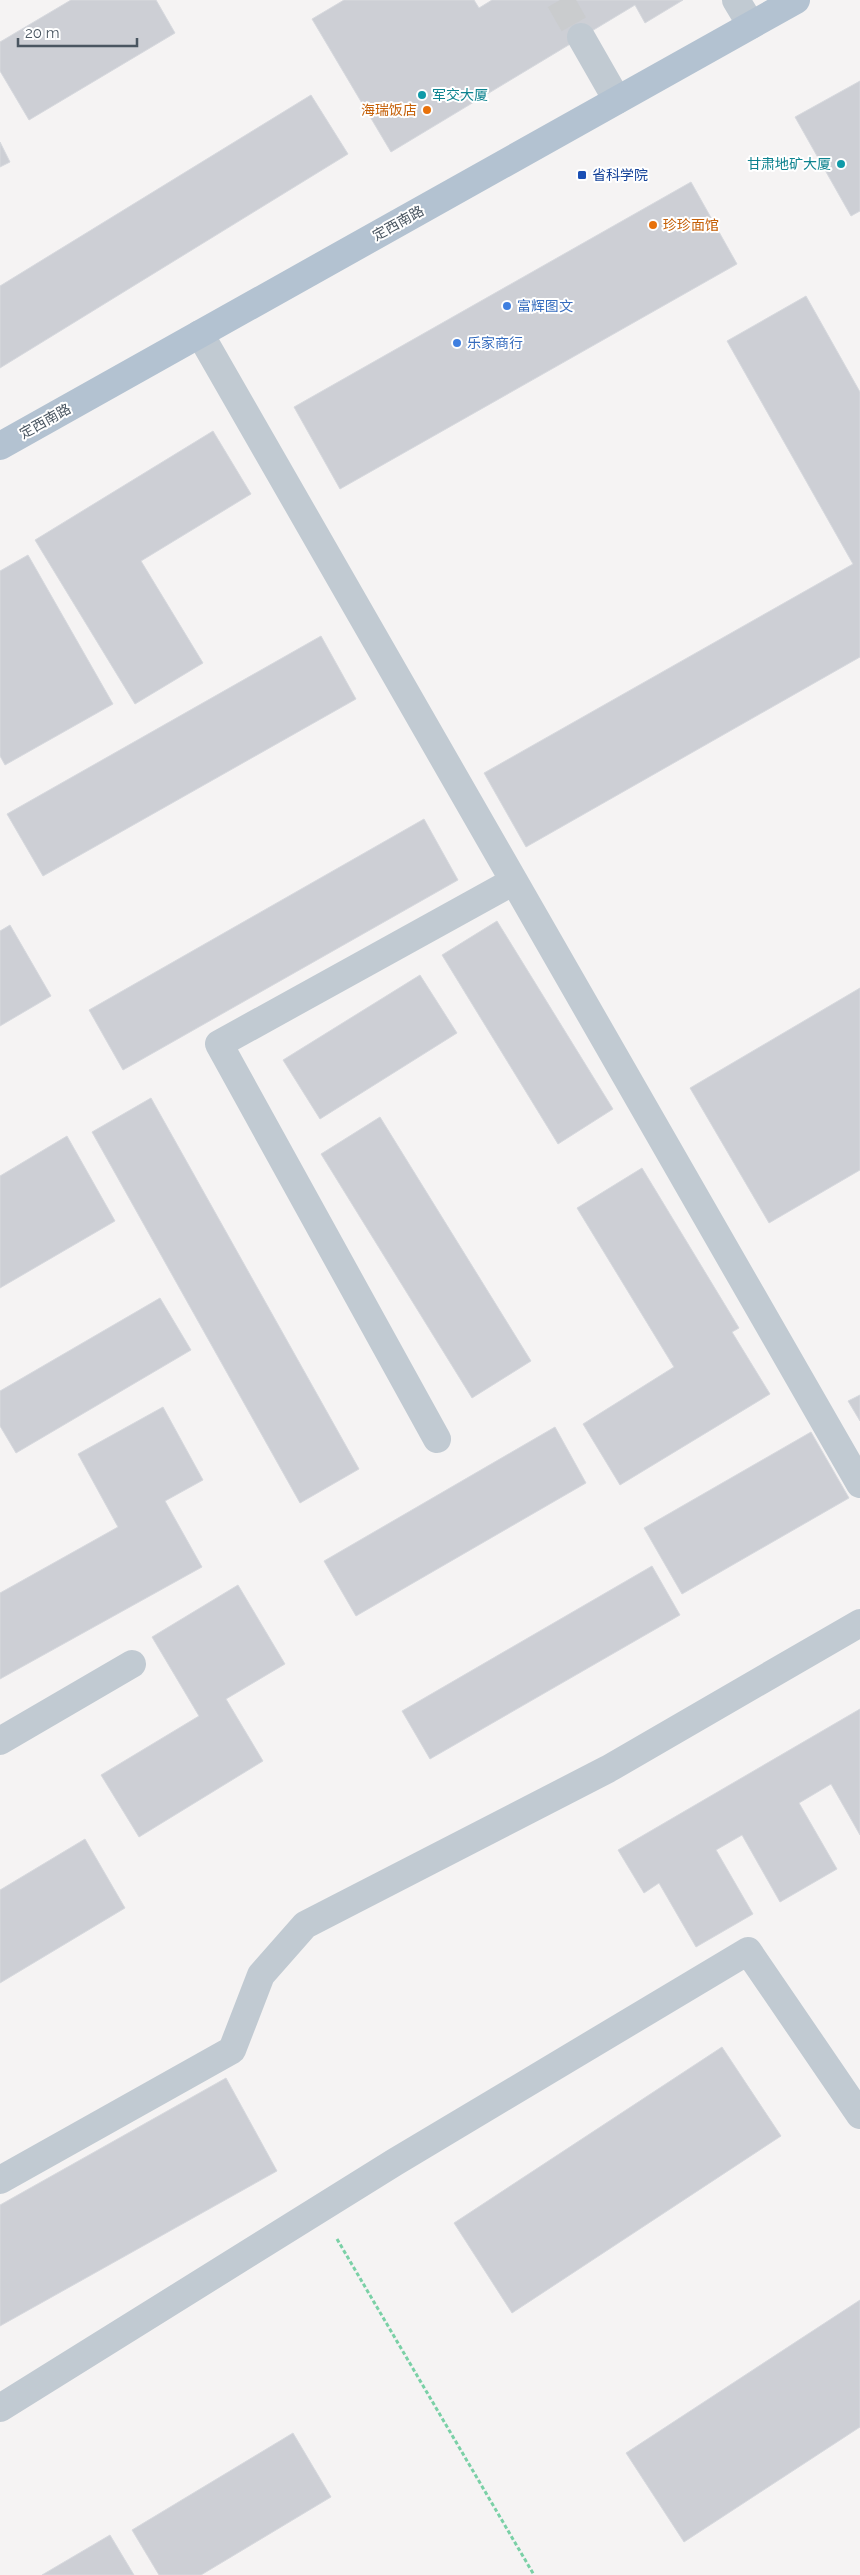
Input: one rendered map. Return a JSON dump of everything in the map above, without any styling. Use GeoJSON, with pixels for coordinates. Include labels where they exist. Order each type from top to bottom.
{"type":"FeatureCollection","features":[{"type":"Feature","properties":{"kind":"main road","name":"定西南路"},"geometry":{"type":"LineString","coordinates":[[0,446],[796,0]]}},
{"type":"Feature","properties":{"kind":"street"},"geometry":{"type":"LineString","coordinates":[[736,0],[751,25]]}},
{"type":"Feature","properties":{"kind":"street"},"geometry":{"type":"LineString","coordinates":[[582,38],[617,100]]}},
{"type":"Feature","properties":{"kind":"street"},"geometry":{"type":"LineString","coordinates":[[200,334],[860,1484]]}},
{"type":"Feature","properties":{"kind":"street"},"geometry":{"type":"LineString","coordinates":[[437,1439],[219,1044],[514,881]]}},
{"type":"Feature","properties":{"kind":"street"},"geometry":{"type":"LineString","coordinates":[[0,2180],[232,2050],[262,1975],[305,1925],[608,1769],[860,1623]]}},
{"type":"Feature","properties":{"kind":"street"},"geometry":{"type":"LineString","coordinates":[[0,1741],[132,1664]]}},
{"type":"Feature","properties":{"kind":"street"},"geometry":{"type":"LineString","coordinates":[[0,2408],[319,2209],[748,1951],[860,2115]]}},
{"type":"Feature","properties":{"kind":"path"},"geometry":{"type":"LineString","coordinates":[[319,2209],[534,2575]]}},
{"type":"Feature","properties":{"kind":"building"},"geometry":{"type":"Polygon","coordinates":[[[71,0],[156,0],[175,33],[29,120],[0,71],[0,42],[71,0]]]}},
{"type":"Feature","properties":{"kind":"building","name":"军交大厦"},"geometry":{"type":"Polygon","coordinates":[[[344,0],[474,0],[479,8],[492,0],[683,0],[645,23],[635,5],[391,152],[312,19],[344,0]]]}},
{"type":"Feature","properties":{"kind":"building","name":"甘肃地矿大厦"},"geometry":{"type":"Polygon","coordinates":[[[860,81],[860,211],[851,216],[795,117],[860,81]]]}},
{"type":"Feature","properties":{"kind":"building"},"geometry":{"type":"Polygon","coordinates":[[[311,95],[348,154],[0,368],[0,286],[311,95]]]}},
{"type":"Feature","properties":{"kind":"building"},"geometry":{"type":"Polygon","coordinates":[[[0,142],[10,162],[0,167],[0,142]]]}},
{"type":"Feature","properties":{"kind":"building"},"geometry":{"type":"Polygon","coordinates":[[[691,182],[737,264],[340,489],[294,407],[691,182]]]}},
{"type":"Feature","properties":{"kind":"building"},"geometry":{"type":"Polygon","coordinates":[[[806,296],[860,392],[860,657],[526,847],[484,773],[853,564],[727,341],[806,296]]]}},
{"type":"Feature","properties":{"kind":"building"},"geometry":{"type":"Polygon","coordinates":[[[213,431],[251,494],[141,561],[203,663],[135,704],[35,540],[213,431]]]}},
{"type":"Feature","properties":{"kind":"building"},"geometry":{"type":"Polygon","coordinates":[[[28,555],[113,704],[5,765],[0,756],[0,571],[28,555]]]}},
{"type":"Feature","properties":{"kind":"building"},"geometry":{"type":"Polygon","coordinates":[[[321,636],[356,699],[43,876],[7,814],[321,636]]]}},
{"type":"Feature","properties":{"kind":"building"},"geometry":{"type":"Polygon","coordinates":[[[424,819],[458,880],[123,1070],[89,1010],[424,819]]]}},
{"type":"Feature","properties":{"kind":"building"},"geometry":{"type":"Polygon","coordinates":[[[497,921],[613,1109],[558,1144],[442,955],[497,921]]]}},
{"type":"Feature","properties":{"kind":"building"},"geometry":{"type":"Polygon","coordinates":[[[10,925],[51,996],[0,1026],[0,931],[10,925]]]}},
{"type":"Feature","properties":{"kind":"building"},"geometry":{"type":"Polygon","coordinates":[[[420,975],[457,1033],[320,1119],[283,1060],[420,975]]]}},
{"type":"Feature","properties":{"kind":"building"},"geometry":{"type":"Polygon","coordinates":[[[860,988],[860,1170],[769,1223],[690,1088],[860,988]]]}},
{"type":"Feature","properties":{"kind":"building"},"geometry":{"type":"Polygon","coordinates":[[[151,1098],[359,1469],[300,1503],[92,1132],[151,1098]]]}},
{"type":"Feature","properties":{"kind":"building"},"geometry":{"type":"Polygon","coordinates":[[[380,1117],[531,1361],[472,1398],[321,1154],[380,1117]]]}},
{"type":"Feature","properties":{"kind":"building"},"geometry":{"type":"Polygon","coordinates":[[[67,1136],[115,1221],[0,1288],[0,1176],[67,1136]]]}},
{"type":"Feature","properties":{"kind":"building"},"geometry":{"type":"Polygon","coordinates":[[[642,1168],[739,1328],[732,1332],[770,1394],[620,1485],[583,1424],[674,1367],[577,1208],[642,1168]]]}},
{"type":"Feature","properties":{"kind":"building"},"geometry":{"type":"Polygon","coordinates":[[[160,1298],[191,1350],[16,1453],[0,1426],[0,1391],[160,1298]]]}},
{"type":"Feature","properties":{"kind":"building"},"geometry":{"type":"Polygon","coordinates":[[[860,1395],[860,1421],[848,1401],[860,1395]]]}},
{"type":"Feature","properties":{"kind":"building"},"geometry":{"type":"Polygon","coordinates":[[[163,1407],[203,1480],[165,1501],[202,1567],[0,1679],[0,1593],[118,1527],[78,1454],[163,1407]]]}},
{"type":"Feature","properties":{"kind":"building"},"geometry":{"type":"Polygon","coordinates":[[[555,1427],[586,1483],[356,1616],[324,1561],[555,1427]]]}},
{"type":"Feature","properties":{"kind":"building"},"geometry":{"type":"Polygon","coordinates":[[[811,1432],[849,1498],[682,1594],[644,1528],[811,1432]]]}},
{"type":"Feature","properties":{"kind":"building"},"geometry":{"type":"Polygon","coordinates":[[[652,1566],[680,1615],[430,1759],[402,1711],[652,1566]]]}},
{"type":"Feature","properties":{"kind":"building"},"geometry":{"type":"Polygon","coordinates":[[[238,1585],[285,1664],[226,1699],[263,1761],[139,1837],[101,1775],[199,1716],[152,1637],[238,1585]]]}},
{"type":"Feature","properties":{"kind":"building"},"geometry":{"type":"Polygon","coordinates":[[[860,1709],[860,1835],[831,1784],[799,1803],[837,1869],[780,1902],[742,1835],[716,1850],[753,1914],[696,1947],[659,1883],[644,1893],[618,1850],[860,1709]]]}},
{"type":"Feature","properties":{"kind":"building"},"geometry":{"type":"Polygon","coordinates":[[[85,1839],[125,1908],[0,1983],[0,1890],[85,1839]]]}},
{"type":"Feature","properties":{"kind":"building"},"geometry":{"type":"Polygon","coordinates":[[[722,2047],[781,2136],[512,2313],[454,2223],[722,2047]]]}},
{"type":"Feature","properties":{"kind":"building"},"geometry":{"type":"Polygon","coordinates":[[[226,2078],[277,2171],[0,2326],[0,2205],[226,2078]]]}},
{"type":"Feature","properties":{"kind":"building"},"geometry":{"type":"Polygon","coordinates":[[[860,2300],[860,2427],[684,2542],[626,2453],[860,2300]]]}},
{"type":"Feature","properties":{"kind":"building"},"geometry":{"type":"Polygon","coordinates":[[[293,2433],[331,2497],[201,2575],[159,2575],[132,2530],[293,2433]]]}},
{"type":"Feature","properties":{"kind":"building"},"geometry":{"type":"Polygon","coordinates":[[[110,2535],[134,2575],[42,2575],[110,2535]]]}},
{"type":"Feature","properties":{"kind":"tunnel"},"geometry":{"type":"LineString","coordinates":[[560,0],[581,37]]}},
{"type":"Feature","properties":{"kind":"place","name":"军交大厦"},"geometry":{"type":"Point","coordinates":[422,95]}},
{"type":"Feature","properties":{"kind":"place","name":"海瑞饭店"},"geometry":{"type":"Point","coordinates":[427,110]}},
{"type":"Feature","properties":{"kind":"place","name":"甘肃地矿大厦"},"geometry":{"type":"Point","coordinates":[841,164]}},
{"type":"Feature","properties":{"kind":"place","name":"省科学院"},"geometry":{"type":"Point","coordinates":[582,175]}},
{"type":"Feature","properties":{"kind":"place","name":"珍珍面馆"},"geometry":{"type":"Point","coordinates":[653,225]}},
{"type":"Feature","properties":{"kind":"place","name":"富辉图文"},"geometry":{"type":"Point","coordinates":[507,306]}},
{"type":"Feature","properties":{"kind":"place","name":"乐家商行"},"geometry":{"type":"Point","coordinates":[457,343]}}]}
